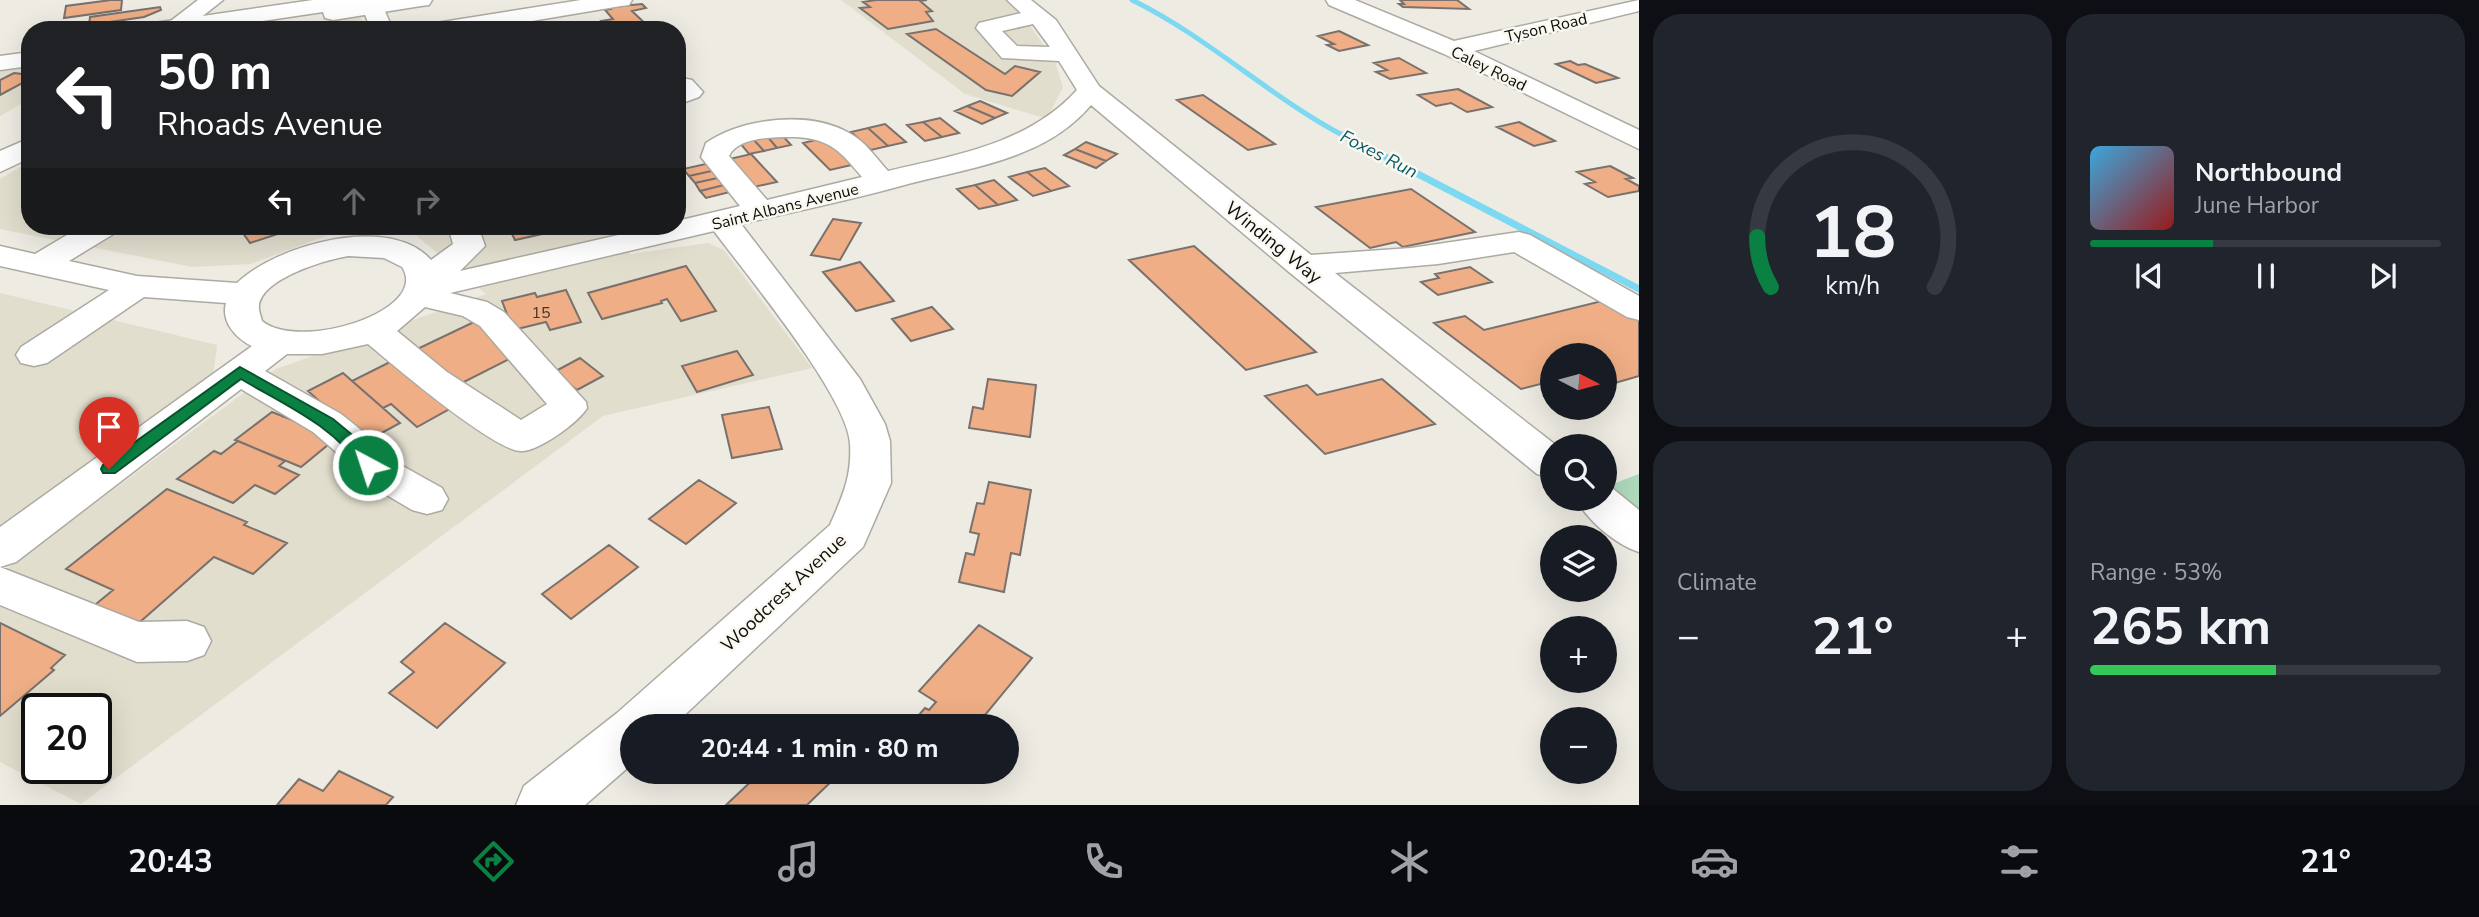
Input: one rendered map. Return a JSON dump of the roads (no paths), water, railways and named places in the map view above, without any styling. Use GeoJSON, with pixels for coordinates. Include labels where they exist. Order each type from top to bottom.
{"type":"FeatureCollection","features":[{"type":"Feature","properties":{"kind":"main road"},"geometry":{"type":"LineString","coordinates":[[214,20],[242,0]]}},
{"type":"Feature","properties":{"kind":"main road"},"geometry":{"type":"LineString","coordinates":[[214,20],[421,0]]}},
{"type":"Feature","properties":{"kind":"main road"},"geometry":{"type":"LineString","coordinates":[[521,21],[594,1],[611,4],[621,0]]}},
{"type":"Feature","properties":{"kind":"main road","name":"Winding Way"},"geometry":{"type":"LineString","coordinates":[[1017,0],[1048,25],[1090,91],[1301,265],[1540,454]]}},
{"type":"Feature","properties":{"kind":"main road","name":"Caley Road"},"geometry":{"type":"LineString","coordinates":[[1337,0],[1452,49],[1639,141]]}},
{"type":"Feature","properties":{"kind":"main road"},"geometry":{"type":"LineString","coordinates":[[365,4],[376,21]]}},
{"type":"Feature","properties":{"kind":"main road","name":"Tyson Road"},"geometry":{"type":"LineString","coordinates":[[1452,49],[1639,5]]}},
{"type":"Feature","properties":{"kind":"main road"},"geometry":{"type":"LineString","coordinates":[[1037,16],[987,28],[1010,53],[1066,54]]}},
{"type":"Feature","properties":{"kind":"main road"},"geometry":{"type":"LineString","coordinates":[[0,52],[21,49]]}},
{"type":"Feature","properties":{"kind":"main road"},"geometry":{"type":"LineString","coordinates":[[0,63],[21,60]]}},
{"type":"Feature","properties":{"kind":"main road","name":"Saint Albans Avenue"},"geometry":{"type":"LineString","coordinates":[[686,226],[742,217],[989,156],[1036,136],[1069,115],[1090,91]]}},
{"type":"Feature","properties":{"kind":"main road","name":"Woodcrest Avenue"},"geometry":{"type":"LineString","coordinates":[[650,714],[847,535],[870,484],[870,441],[865,424],[841,379],[742,217],[715,157],[716,149],[723,142],[736,137],[786,128],[832,134],[842,139],[882,182]]}},
{"type":"Feature","properties":{"kind":"main road"},"geometry":{"type":"LineString","coordinates":[[0,163],[21,151]]}},
{"type":"Feature","properties":{"kind":"main road"},"geometry":{"type":"LineString","coordinates":[[40,265],[89,235]]}},
{"type":"Feature","properties":{"kind":"main road"},"geometry":{"type":"LineString","coordinates":[[419,288],[419,268],[411,257],[390,248],[377,236],[301,257],[273,271],[247,294],[243,302],[244,322],[253,332],[280,342],[323,342],[372,329],[395,317],[419,288],[469,246],[466,235]]}},
{"type":"Feature","properties":{"kind":"main road","name":"Saint Albans Avenue"},"geometry":{"type":"LineString","coordinates":[[419,288],[491,275],[627,235]]}},
{"type":"Feature","properties":{"kind":"main road"},"geometry":{"type":"LineString","coordinates":[[1301,265],[1463,253],[1519,242],[1639,310]]}},
{"type":"Feature","properties":{"kind":"main road"},"geometry":{"type":"LineString","coordinates":[[0,256],[137,286],[247,294]]}},
{"type":"Feature","properties":{"kind":"main road"},"geometry":{"type":"LineString","coordinates":[[34,355],[137,286]]}},
{"type":"Feature","properties":{"kind":"main road"},"geometry":{"type":"LineString","coordinates":[[372,329],[433,380],[517,438],[522,438],[568,408],[567,402],[492,319],[475,309],[419,288]]}},
{"type":"Feature","properties":{"kind":"main road"},"geometry":{"type":"LineString","coordinates":[[0,550],[280,342]]}},
{"type":"Feature","properties":{"kind":"main road"},"geometry":{"type":"LineString","coordinates":[[240,372],[327,423],[358,448],[368,465],[427,499]]}},
{"type":"Feature","properties":{"kind":"main road"},"geometry":{"type":"LineString","coordinates":[[1611,511],[1639,536]]}},
{"type":"Feature","properties":{"kind":"main road"},"geometry":{"type":"LineString","coordinates":[[0,585],[137,642],[187,641]]}},
{"type":"Feature","properties":{"kind":"main road"},"geometry":{"type":"LineString","coordinates":[[544,805],[620,741]]}},
{"type":"Feature","properties":{"kind":"waterway","name":"Foxes Run"},"geometry":{"type":"LineString","coordinates":[[1132,0],[1187,32],[1292,104],[1346,137]]}},
{"type":"Feature","properties":{"kind":"waterway","name":"Foxes Run"},"geometry":{"type":"LineString","coordinates":[[1343,135],[1639,289]]}}]}
